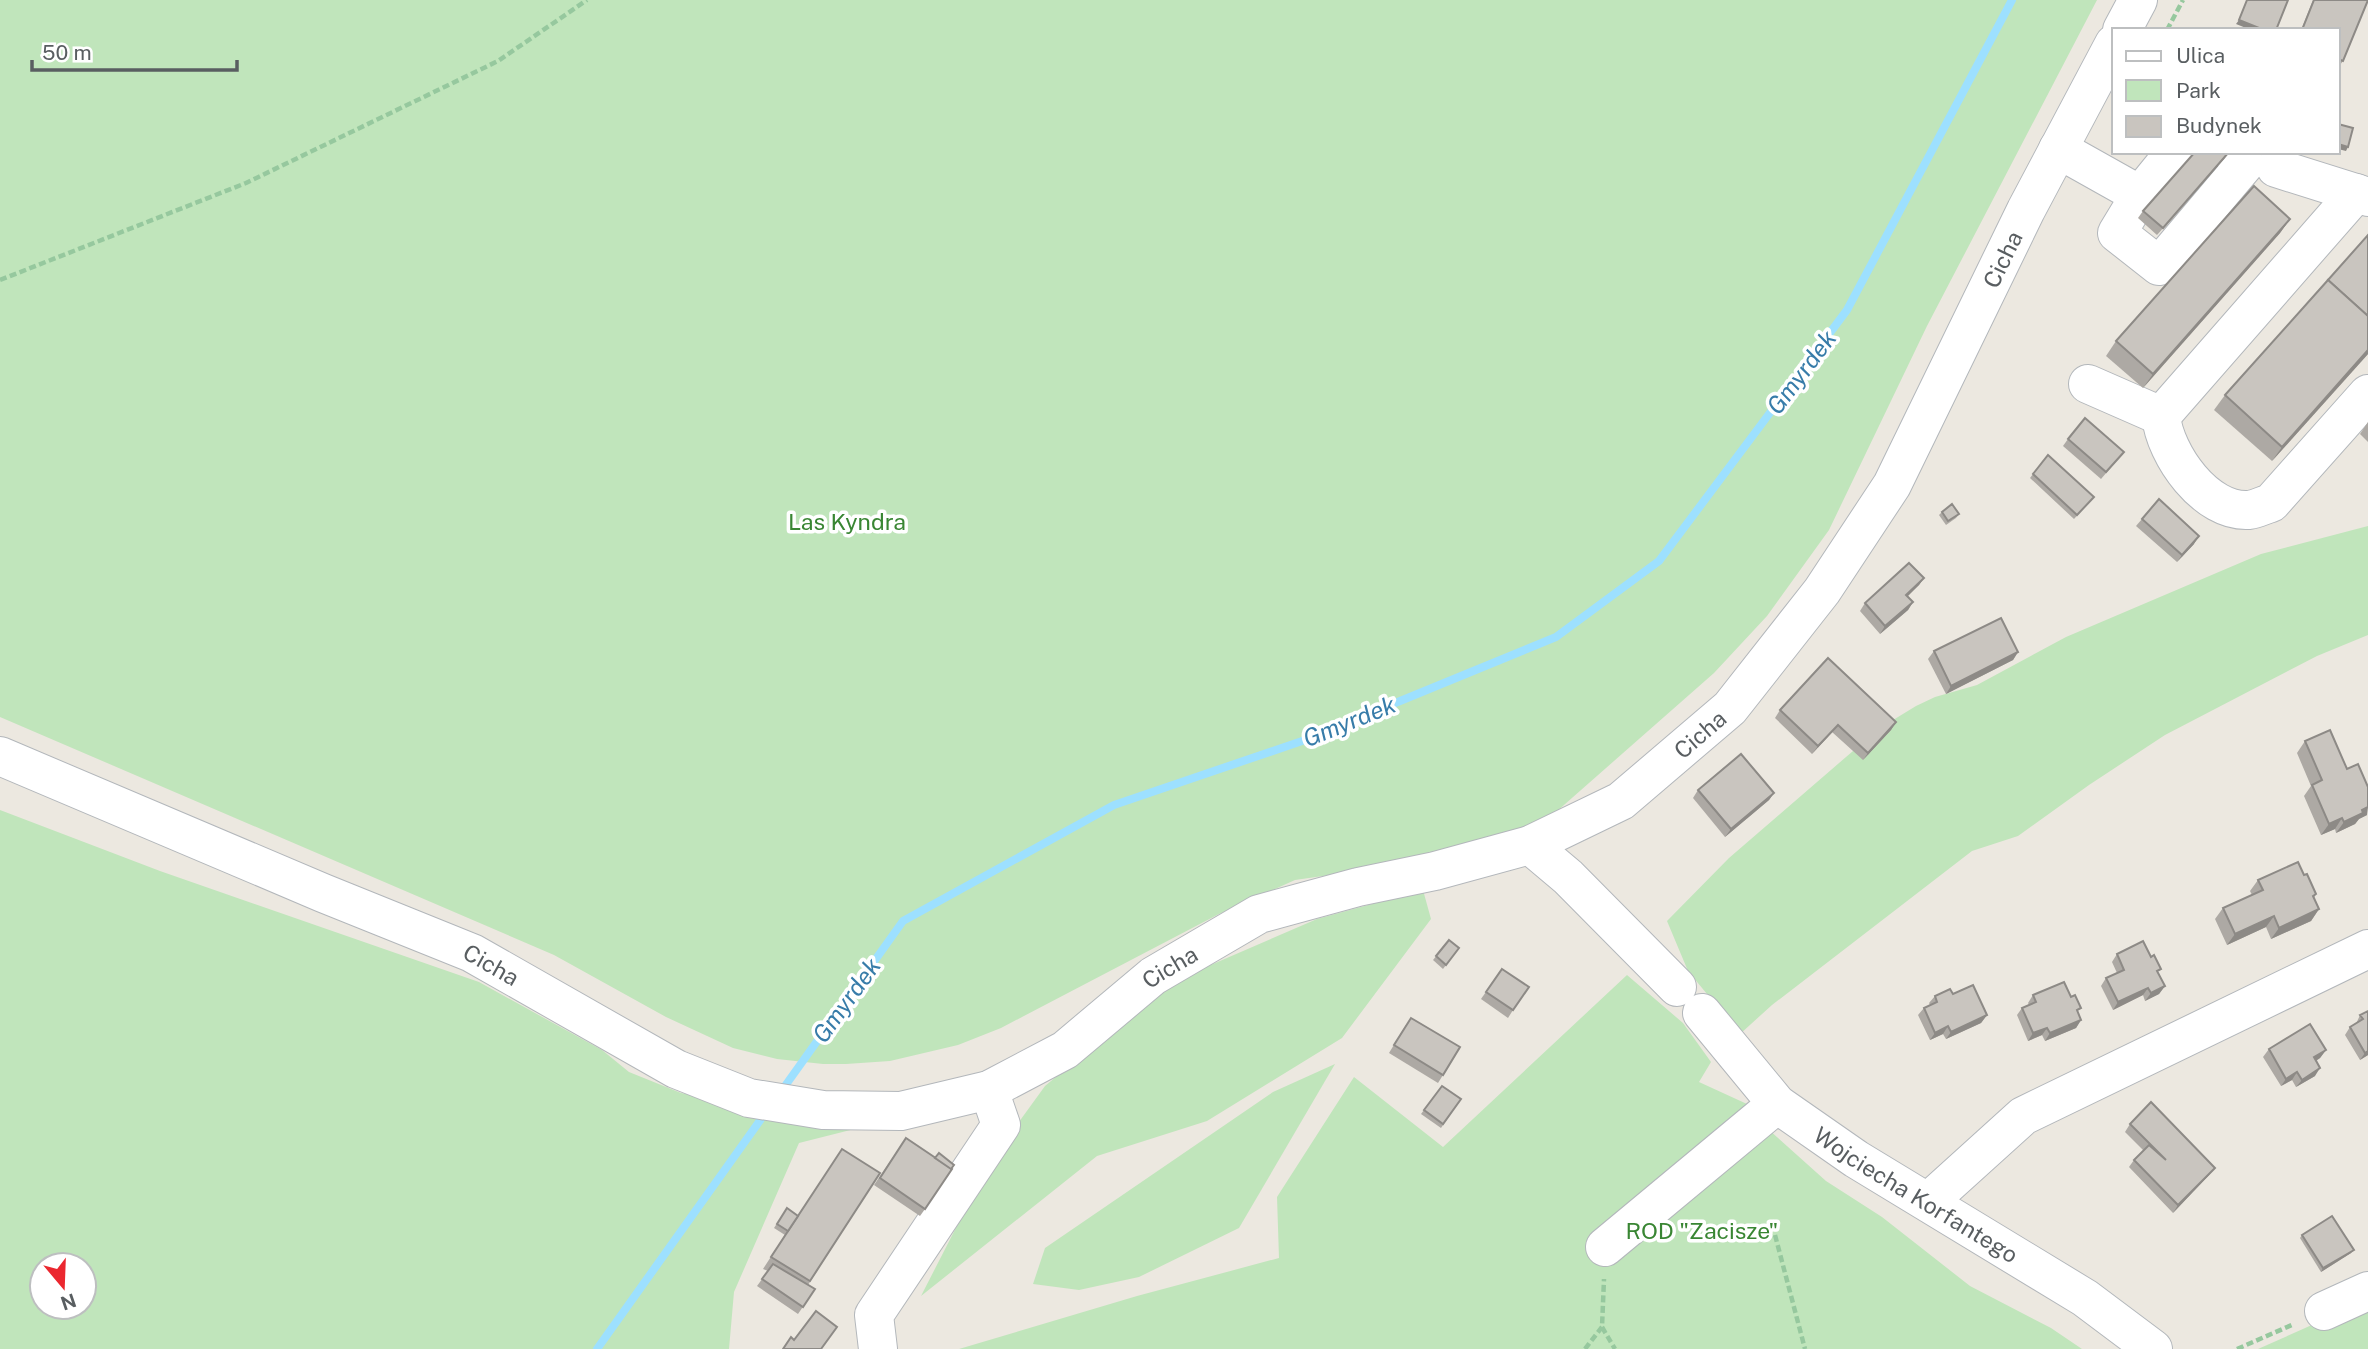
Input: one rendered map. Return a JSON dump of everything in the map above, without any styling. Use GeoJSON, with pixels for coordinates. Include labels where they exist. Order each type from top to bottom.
{"type":"FeatureCollection","features":[{"type":"Feature","properties":{"kind":"street"},"geometry":{"type":"LineString","coordinates":[[2123,28],[2138,0]]}},
{"type":"Feature","properties":{"kind":"street","name":"Cicha"},"geometry":{"type":"LineString","coordinates":[[0,756],[336,899],[472,953],[676,1069],[752,1099],[823,1110],[901,1111],[989,1090],[1065,1051],[1153,975],[1259,914],[1358,887],[1435,872],[1530,845],[1621,801],[1730,708],[1822,591],[1892,485],[2020,222],[2112,48]]}},
{"type":"Feature","properties":{"kind":"street"},"geometry":{"type":"LineString","coordinates":[[2058,149],[2140,195]]}},
{"type":"Feature","properties":{"kind":"street"},"geometry":{"type":"LineString","coordinates":[[2173,154],[2140,195],[2117,233],[2159,266],[2245,164],[2233,154]]}},
{"type":"Feature","properties":{"kind":"street"},"geometry":{"type":"LineString","coordinates":[[2276,168],[2362,195],[2161,416],[2163,432],[2180,465],[2206,494],[2222,505],[2249,510],[2271,503],[2368,394]]}},
{"type":"Feature","properties":{"kind":"street"},"geometry":{"type":"LineString","coordinates":[[2088,384],[2161,416]]}},
{"type":"Feature","properties":{"kind":"street","name":"Wojciecha Korfantego"},"geometry":{"type":"LineString","coordinates":[[1530,845],[1568,877],[1690,1000],[1777,1104],[1856,1159],[2085,1298],[2153,1349]]}},
{"type":"Feature","properties":{"kind":"street"},"geometry":{"type":"LineString","coordinates":[[1928,1202],[2023,1116],[2368,949]]}},
{"type":"Feature","properties":{"kind":"street"},"geometry":{"type":"LineString","coordinates":[[876,1332],[1001,1125],[989,1090]]}},
{"type":"Feature","properties":{"kind":"street"},"geometry":{"type":"LineString","coordinates":[[1605,1247],[1777,1104]]}},
{"type":"Feature","properties":{"kind":"street"},"geometry":{"type":"LineString","coordinates":[[2324,1311],[2368,1292]]}},
{"type":"Feature","properties":{"kind":"path"},"geometry":{"type":"LineString","coordinates":[[0,280],[246,183],[498,61],[587,0]]}},
{"type":"Feature","properties":{"kind":"path"},"geometry":{"type":"LineString","coordinates":[[2168,28],[2183,0]]}},
{"type":"Feature","properties":{"kind":"path"},"geometry":{"type":"LineString","coordinates":[[1775,1235],[1805,1349]]}},
{"type":"Feature","properties":{"kind":"path"},"geometry":{"type":"LineString","coordinates":[[1605,1247],[1602,1326],[1615,1349]]}},
{"type":"Feature","properties":{"kind":"path"},"geometry":{"type":"LineString","coordinates":[[2237,1349],[2324,1311]]}},
{"type":"Feature","properties":{"kind":"path"},"geometry":{"type":"LineString","coordinates":[[1585,1349],[1602,1326]]}},
{"type":"Feature","properties":{"kind":"green space","name":"Las Kyndra"},"geometry":{"type":"Polygon","coordinates":[[[0,0],[2097,0],[1927,326],[1829,530],[1767,616],[1714,673],[1539,827],[1414,863],[1295,880],[1219,914],[1001,1028],[958,1045],[890,1061],[823,1064],[777,1059],[733,1048],[666,1017],[554,955],[0,717],[0,0]]]}},
{"type":"Feature","properties":{"kind":"green space"},"geometry":{"type":"Polygon","coordinates":[[[2368,526],[2368,635],[2317,656],[2165,735],[2018,836],[1972,851],[1772,1005],[1740,1034],[1688,971],[1667,921],[1729,858],[1880,728],[1935,697],[1977,685],[2066,637],[2261,554],[2368,526]]]}},
{"type":"Feature","properties":{"kind":"green space"},"geometry":{"type":"Polygon","coordinates":[[[0,810],[160,871],[479,982],[602,1050],[629,1072],[681,1093],[809,1117],[898,1118],[799,1143],[734,1292],[729,1349],[0,1349],[0,810]]]}},
{"type":"Feature","properties":{"kind":"green space"},"geometry":{"type":"Polygon","coordinates":[[[1423,890],[1431,919],[1342,1038],[1207,1121],[1097,1156],[921,1296],[961,1218],[1013,1130],[1045,1086],[1169,983],[1317,919],[1423,890]]]}},
{"type":"Feature","properties":{"kind":"green space","name":"ROD \"Zacisze\""},"geometry":{"type":"Polygon","coordinates":[[[1627,975],[1683,1023],[1711,1062],[1699,1082],[1747,1104],[1768,1129],[1826,1181],[1882,1217],[1970,1286],[2051,1328],[2082,1349],[959,1349],[1137,1296],[1279,1258],[1277,1197],[1354,1077],[1443,1147],[1627,975]]]}},
{"type":"Feature","properties":{"kind":"green space"},"geometry":{"type":"Polygon","coordinates":[[[1335,1064],[1239,1228],[1139,1277],[1079,1290],[1033,1284],[1045,1248],[1273,1092],[1335,1064]]]}},
{"type":"Feature","properties":{"kind":"green space"},"geometry":{"type":"Polygon","coordinates":[[[2368,1300],[2368,1349],[2258,1349],[2368,1300]]]}},
{"type":"Feature","properties":{"kind":"building"},"geometry":{"type":"Polygon","coordinates":[[[2247,0],[2288,0],[2277,28],[2259,28],[2239,20],[2247,0]]]}},
{"type":"Feature","properties":{"kind":"building"},"geometry":{"type":"Polygon","coordinates":[[[2314,0],[2368,0],[2343,61],[2340,60],[2340,28],[2303,28],[2314,0]]]}},
{"type":"Feature","properties":{"kind":"building"},"geometry":{"type":"Polygon","coordinates":[[[2340,125],[2353,128],[2348,147],[2340,145],[2340,125]]]}},
{"type":"Feature","properties":{"kind":"building"},"geometry":{"type":"Polygon","coordinates":[[[2193,154],[2227,154],[2163,228],[2143,211],[2193,154]]]}},
{"type":"Feature","properties":{"kind":"building"},"geometry":{"type":"Polygon","coordinates":[[[2254,186],[2290,219],[2153,374],[2116,341],[2254,186]]]}},
{"type":"Feature","properties":{"kind":"building"},"geometry":{"type":"Polygon","coordinates":[[[2368,235],[2368,316],[2328,280],[2368,235]]]}},
{"type":"Feature","properties":{"kind":"building"},"geometry":{"type":"Polygon","coordinates":[[[2328,280],[2368,316],[2368,350],[2282,447],[2225,395],[2328,280]]]}},
{"type":"Feature","properties":{"kind":"building"},"geometry":{"type":"Polygon","coordinates":[[[2085,418],[2124,452],[2106,472],[2068,439],[2085,418]]]}},
{"type":"Feature","properties":{"kind":"building"},"geometry":{"type":"Polygon","coordinates":[[[2048,455],[2094,497],[2077,515],[2033,474],[2048,455]]]}},
{"type":"Feature","properties":{"kind":"building"},"geometry":{"type":"Polygon","coordinates":[[[2159,499],[2199,536],[2182,555],[2142,519],[2159,499]]]}},
{"type":"Feature","properties":{"kind":"building"},"geometry":{"type":"Polygon","coordinates":[[[1952,504],[1959,514],[1948,521],[1942,512],[1952,504]]]}},
{"type":"Feature","properties":{"kind":"building"},"geometry":{"type":"Polygon","coordinates":[[[1909,563],[1924,578],[1906,595],[1913,602],[1885,626],[1865,603],[1909,563]]]}},
{"type":"Feature","properties":{"kind":"building"},"geometry":{"type":"Polygon","coordinates":[[[2001,618],[2018,652],[1951,686],[1934,651],[2001,618]]]}},
{"type":"Feature","properties":{"kind":"building"},"geometry":{"type":"Polygon","coordinates":[[[1828,658],[1896,722],[1868,753],[1838,725],[1818,746],[1780,710],[1828,658]]]}},
{"type":"Feature","properties":{"kind":"building"},"geometry":{"type":"Polygon","coordinates":[[[2330,730],[2347,769],[2358,764],[2368,787],[2368,807],[2362,810],[2363,813],[2344,822],[2342,818],[2329,824],[2312,785],[2322,780],[2305,741],[2330,730]]]}},
{"type":"Feature","properties":{"kind":"building"},"geometry":{"type":"Polygon","coordinates":[[[1741,754],[1774,793],[1731,829],[1698,790],[1741,754]]]}},
{"type":"Feature","properties":{"kind":"building"},"geometry":{"type":"Polygon","coordinates":[[[2298,862],[2316,894],[2313,896],[2319,909],[2279,928],[2274,916],[2235,934],[2223,908],[2263,890],[2258,880],[2298,862]]]}},
{"type":"Feature","properties":{"kind":"building"},"geometry":{"type":"Polygon","coordinates":[[[1449,940],[1459,948],[1446,965],[1436,956],[1449,940]]]}},
{"type":"Feature","properties":{"kind":"building"},"geometry":{"type":"Polygon","coordinates":[[[2143,941],[2161,969],[2157,971],[2165,986],[2151,993],[2148,988],[2118,1002],[2106,978],[2124,970],[2117,954],[2143,941]]]}},
{"type":"Feature","properties":{"kind":"building"},"geometry":{"type":"Polygon","coordinates":[[[1502,969],[1529,987],[1513,1010],[1486,992],[1502,969]]]}},
{"type":"Feature","properties":{"kind":"building"},"geometry":{"type":"Polygon","coordinates":[[[2064,982],[2071,997],[2075,995],[2081,1008],[2077,1010],[2081,1020],[2050,1033],[2047,1028],[2033,1033],[2022,1008],[2036,1002],[2033,995],[2064,982]]]}},
{"type":"Feature","properties":{"kind":"building"},"geometry":{"type":"Polygon","coordinates":[[[1973,985],[1987,1015],[1951,1032],[1948,1026],[1935,1033],[1924,1008],[1937,1002],[1935,996],[1950,989],[1953,994],[1973,985]]]}},
{"type":"Feature","properties":{"kind":"building"},"geometry":{"type":"Polygon","coordinates":[[[2368,1011],[2368,1051],[2365,1053],[2350,1027],[2363,1019],[2360,1015],[2368,1011]]]}},
{"type":"Feature","properties":{"kind":"building"},"geometry":{"type":"Polygon","coordinates":[[[1411,1018],[1460,1047],[1443,1075],[1394,1045],[1411,1018]]]}},
{"type":"Feature","properties":{"kind":"building"},"geometry":{"type":"Polygon","coordinates":[[[2310,1024],[2326,1050],[2314,1057],[2320,1068],[2302,1080],[2297,1072],[2286,1079],[2269,1049],[2310,1024]]]}},
{"type":"Feature","properties":{"kind":"building"},"geometry":{"type":"Polygon","coordinates":[[[1442,1086],[1461,1099],[1443,1124],[1424,1110],[1442,1086]]]}},
{"type":"Feature","properties":{"kind":"building"},"geometry":{"type":"Polygon","coordinates":[[[2151,1102],[2215,1168],[2178,1205],[2134,1160],[2149,1145],[2166,1160],[2130,1124],[2151,1102]]]}},
{"type":"Feature","properties":{"kind":"building"},"geometry":{"type":"Polygon","coordinates":[[[906,1138],[952,1169],[925,1209],[880,1178],[906,1138]]]}},
{"type":"Feature","properties":{"kind":"building"},"geometry":{"type":"Polygon","coordinates":[[[842,1149],[880,1173],[810,1281],[771,1257],[842,1149]]]}},
{"type":"Feature","properties":{"kind":"building"},"geometry":{"type":"Polygon","coordinates":[[[939,1153],[954,1165],[951,1169],[935,1158],[939,1153]]]}},
{"type":"Feature","properties":{"kind":"building"},"geometry":{"type":"Polygon","coordinates":[[[787,1208],[798,1216],[788,1231],[777,1224],[787,1208]]]}},
{"type":"Feature","properties":{"kind":"building"},"geometry":{"type":"Polygon","coordinates":[[[2332,1216],[2354,1250],[2323,1268],[2302,1235],[2332,1216]]]}},
{"type":"Feature","properties":{"kind":"building"},"geometry":{"type":"Polygon","coordinates":[[[773,1264],[815,1289],[803,1307],[762,1279],[773,1264]]]}},
{"type":"Feature","properties":{"kind":"building"},"geometry":{"type":"Polygon","coordinates":[[[816,1311],[837,1327],[821,1349],[783,1349],[791,1337],[794,1340],[816,1311]]]}},
{"type":"Feature","properties":{"kind":"waterway","name":"Gmyrdek"},"geometry":{"type":"LineString","coordinates":[[780,1093],[903,921],[1114,805],[1305,740],[1556,637],[1659,561],[1847,310],[2012,0]]}},
{"type":"Feature","properties":{"kind":"waterway","name":"Gmyrdek"},"geometry":{"type":"LineString","coordinates":[[597,1349],[766,1112]]}}]}
